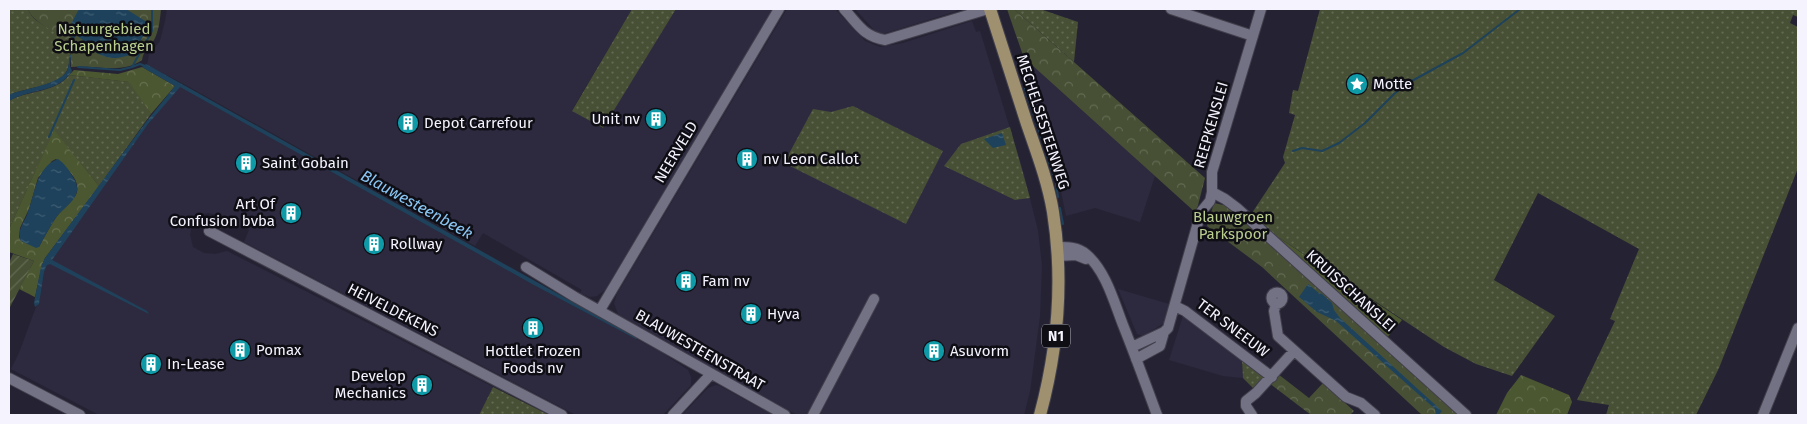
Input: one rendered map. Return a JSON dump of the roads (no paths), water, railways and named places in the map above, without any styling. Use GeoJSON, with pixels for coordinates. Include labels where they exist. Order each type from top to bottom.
{"type":"FeatureCollection","features":[{"type":"Feature","properties":{"kind":"main road","name":"MECHELSESTEENWEG"},"geometry":{"type":"LineString","coordinates":[[989,9],[1046,180],[1053,211],[1057,251]]}},
{"type":"Feature","properties":{"kind":"main road","name":"N1"},"geometry":{"type":"LineString","coordinates":[[1040,415],[1052,364],[1057,329],[1059,294],[1057,251]]}},
{"type":"Feature","properties":{"kind":"street","name":"NEERVELD"},"geometry":{"type":"LineString","coordinates":[[600,310],[779,9]]}},
{"type":"Feature","properties":{"kind":"street"},"geometry":{"type":"LineString","coordinates":[[844,9],[873,38],[885,40],[989,9]]}},
{"type":"Feature","properties":{"kind":"street"},"geometry":{"type":"LineString","coordinates":[[1171,9],[1253,36]]}},
{"type":"Feature","properties":{"kind":"street","name":"REEPKENSLEI"},"geometry":{"type":"LineString","coordinates":[[1136,359],[1160,346],[1164,332],[1168,328],[1201,212],[1210,201],[1212,172],[1260,9]]}},
{"type":"Feature","properties":{"kind":"street","name":"KRUISSCHANSLEI"},"geometry":{"type":"LineString","coordinates":[[1212,192],[1237,208],[1466,415]]}},
{"type":"Feature","properties":{"kind":"street","name":"HEIVELDEKENS"},"geometry":{"type":"LineString","coordinates":[[209,231],[562,415]]}},
{"type":"Feature","properties":{"kind":"street"},"geometry":{"type":"LineString","coordinates":[[1057,251],[1078,249],[1085,252],[1097,267],[1114,301],[1157,415]]}},
{"type":"Feature","properties":{"kind":"street","name":"BLAUWESTEENSTRAAT"},"geometry":{"type":"LineString","coordinates":[[526,267],[786,415]]}},
{"type":"Feature","properties":{"kind":"street"},"geometry":{"type":"LineString","coordinates":[[813,415],[874,299]]}},
{"type":"Feature","properties":{"kind":"street"},"geometry":{"type":"LineString","coordinates":[[1276,304],[1274,311],[1276,334],[1346,397],[1361,403],[1375,415]]}},
{"type":"Feature","properties":{"kind":"street","name":"TER SNEEUW"},"geometry":{"type":"LineString","coordinates":[[1174,306],[1185,311],[1272,377]]}},
{"type":"Feature","properties":{"kind":"street"},"geometry":{"type":"LineString","coordinates":[[1762,415],[1798,328]]}},
{"type":"Feature","properties":{"kind":"street"},"geometry":{"type":"LineString","coordinates":[[1132,347],[1164,332]]}},
{"type":"Feature","properties":{"kind":"street","name":"TER SNEEUW"},"geometry":{"type":"LineString","coordinates":[[1252,415],[1246,406],[1246,401],[1272,377],[1294,351]]}},
{"type":"Feature","properties":{"kind":"street"},"geometry":{"type":"LineString","coordinates":[[673,415],[711,374]]}},
{"type":"Feature","properties":{"kind":"street"},"geometry":{"type":"LineString","coordinates":[[9,378],[80,415]]}},
{"type":"Feature","properties":{"kind":"water"},"geometry":{"type":"Polygon","coordinates":[[[79,9],[126,9],[150,24],[133,54],[118,58],[103,56],[84,47],[82,45],[83,40],[76,35],[74,39],[70,35],[72,22],[79,9]]]}},
{"type":"Feature","properties":{"kind":"water"},"geometry":{"type":"Polygon","coordinates":[[[69,55],[71,55],[70,66],[72,71],[59,84],[9,101],[9,95],[11,94],[50,83],[63,76],[68,69],[69,55]]]}},
{"type":"Feature","properties":{"kind":"water"},"geometry":{"type":"Polygon","coordinates":[[[146,64],[637,338],[532,284],[180,87],[148,124],[52,260],[147,311],[149,314],[50,264],[47,265],[44,272],[39,304],[35,307],[34,303],[41,267],[45,258],[175,86],[142,67],[146,64]]]}},
{"type":"Feature","properties":{"kind":"water"},"geometry":{"type":"Polygon","coordinates":[[[1002,133],[1006,145],[993,148],[984,139],[1002,133]]]}},
{"type":"Feature","properties":{"kind":"water"},"geometry":{"type":"Polygon","coordinates":[[[58,159],[71,174],[76,184],[76,195],[55,219],[39,247],[36,248],[21,241],[20,230],[28,212],[37,182],[45,168],[58,159]]]}},
{"type":"Feature","properties":{"kind":"water"},"geometry":{"type":"Polygon","coordinates":[[[1308,284],[1332,303],[1334,310],[1340,318],[1442,411],[1439,415],[1436,415],[1435,409],[1336,321],[1317,312],[1299,297],[1308,284]]]}},
{"type":"Feature","properties":{"kind":"waterway","name":"Blauwesteenbeek"},"geometry":{"type":"LineString","coordinates":[[78,67],[120,70],[132,67],[152,31],[152,9]]}},
{"type":"Feature","properties":{"kind":"waterway"},"geometry":{"type":"LineString","coordinates":[[1293,151],[1302,148],[1322,151],[1339,143],[1365,123],[1408,83],[1463,53],[1520,9]]}},
{"type":"Feature","properties":{"kind":"waterway","name":"Blauwesteenbeek"},"geometry":{"type":"LineString","coordinates":[[132,67],[140,64],[145,66]]}},
{"type":"Feature","properties":{"kind":"waterway"},"geometry":{"type":"LineString","coordinates":[[49,137],[74,80]]}},
{"type":"Feature","properties":{"kind":"waterway"},"geometry":{"type":"LineString","coordinates":[[1025,89],[1045,148]]}},
{"type":"Feature","properties":{"kind":"waterway"},"geometry":{"type":"LineString","coordinates":[[1046,153],[1053,174]]}},
{"type":"Feature","properties":{"kind":"waterway"},"geometry":{"type":"LineString","coordinates":[[1056,184],[1058,197]]}},
{"type":"Feature","properties":{"kind":"waterway"},"geometry":{"type":"LineString","coordinates":[[1060,208],[1063,224]]}},
{"type":"Feature","properties":{"kind":"place","name":"Motte"},"geometry":{"type":"Point","coordinates":[1357,84]}},
{"type":"Feature","properties":{"kind":"place","name":"Unit nv"},"geometry":{"type":"Point","coordinates":[656,119]}},
{"type":"Feature","properties":{"kind":"place","name":"Depot Carrefour"},"geometry":{"type":"Point","coordinates":[408,123]}},
{"type":"Feature","properties":{"kind":"place","name":"nv Leon Callot"},"geometry":{"type":"Point","coordinates":[747,159]}},
{"type":"Feature","properties":{"kind":"place","name":"Saint Gobain"},"geometry":{"type":"Point","coordinates":[246,163]}},
{"type":"Feature","properties":{"kind":"place","name":"Art Of Confusion bvba"},"geometry":{"type":"Point","coordinates":[291,213]}},
{"type":"Feature","properties":{"kind":"place","name":"Rollway"},"geometry":{"type":"Point","coordinates":[374,244]}},
{"type":"Feature","properties":{"kind":"place","name":"Fam nv"},"geometry":{"type":"Point","coordinates":[686,281]}},
{"type":"Feature","properties":{"kind":"place","name":"Hyva"},"geometry":{"type":"Point","coordinates":[751,314]}},
{"type":"Feature","properties":{"kind":"place","name":"Hottlet Frozen Foods nv"},"geometry":{"type":"Point","coordinates":[533,328]}},
{"type":"Feature","properties":{"kind":"place","name":"Pomax"},"geometry":{"type":"Point","coordinates":[240,350]}},
{"type":"Feature","properties":{"kind":"place","name":"Asuvorm"},"geometry":{"type":"Point","coordinates":[934,351]}},
{"type":"Feature","properties":{"kind":"place","name":"In-Lease"},"geometry":{"type":"Point","coordinates":[151,364]}},
{"type":"Feature","properties":{"kind":"place","name":"Develop Mechanics"},"geometry":{"type":"Point","coordinates":[422,385]}},
{"type":"Feature","properties":{"kind":"park label","name":"Natuurgebied Schapenhagen"},"geometry":{"type":"Point","coordinates":[104,38]}},
{"type":"Feature","properties":{"kind":"park label","name":"Blauwgroen Parkspoor"},"geometry":{"type":"Point","coordinates":[1233,226]}}]}
